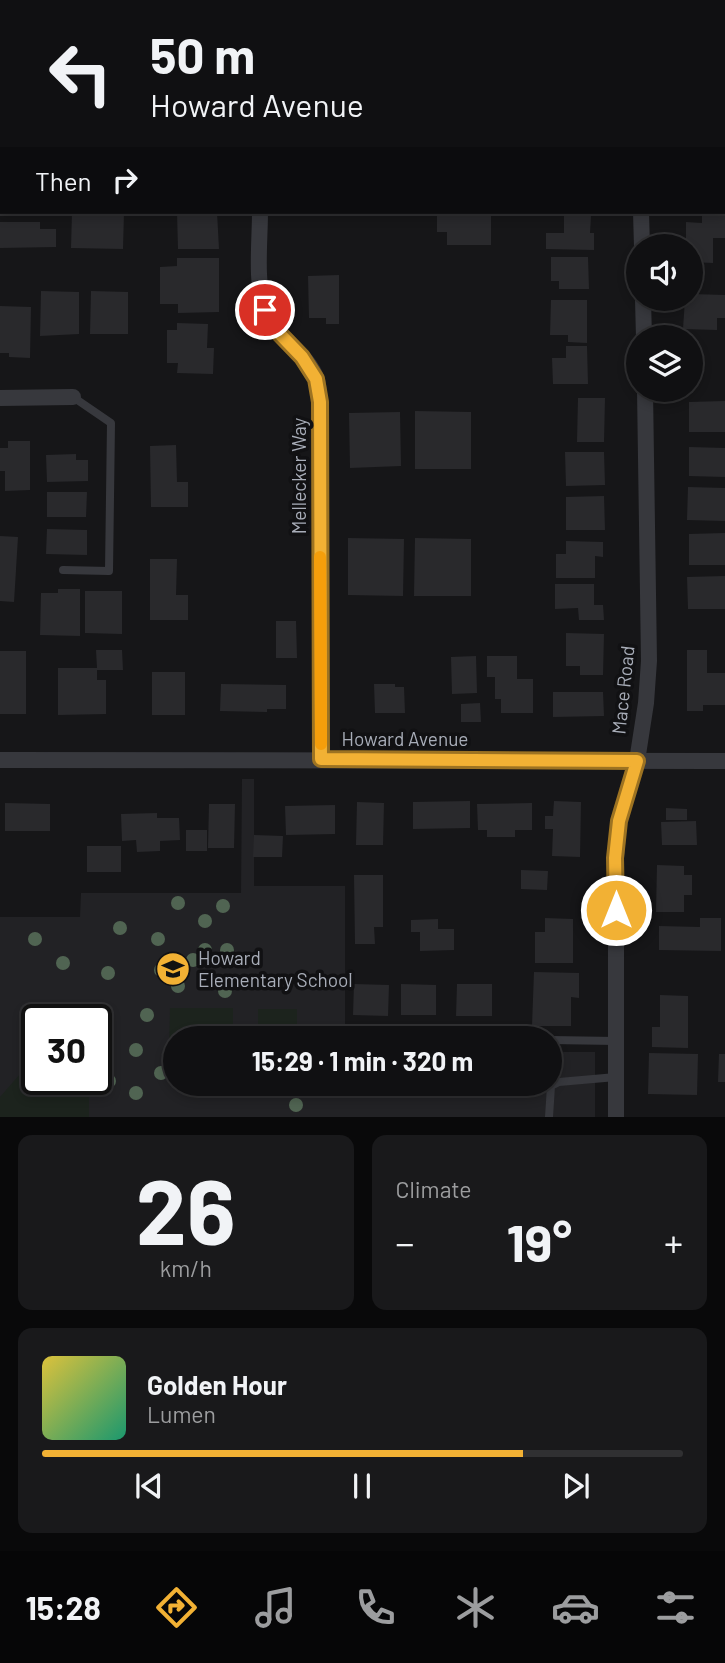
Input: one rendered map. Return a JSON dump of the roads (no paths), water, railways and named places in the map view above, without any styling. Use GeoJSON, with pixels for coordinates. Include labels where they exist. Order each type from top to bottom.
{"type":"FeatureCollection","features":[{"type":"Feature","properties":{"kind":"street","name":"Mellecker Way"},"geometry":{"type":"LineString","coordinates":[[260,214],[260,283],[265,310],[276,330],[302,357],[316,379],[320,402],[321,759]]}},
{"type":"Feature","properties":{"kind":"street"},"geometry":{"type":"LineString","coordinates":[[641,214],[642,234]]}},
{"type":"Feature","properties":{"kind":"street"},"geometry":{"type":"LineString","coordinates":[[0,398],[72,397]]}},
{"type":"Feature","properties":{"kind":"street","name":"Mace Road"},"geometry":{"type":"LineString","coordinates":[[616,1117],[615,858],[619,821],[637,761],[649,661],[645,402]]}},
{"type":"Feature","properties":{"kind":"street","name":"Howard Avenue"},"geometry":{"type":"LineString","coordinates":[[0,760],[725,761]]}},
{"type":"Feature","properties":{"kind":"lane"},"geometry":{"type":"LineString","coordinates":[[62,570],[109,571],[111,423],[72,397]]}},
{"type":"Feature","properties":{"kind":"lane"},"geometry":{"type":"LineString","coordinates":[[562,1040],[616,1041]]}},
{"type":"Feature","properties":{"kind":"lane"},"geometry":{"type":"LineString","coordinates":[[549,1117],[551,1086],[559,1082],[616,1077]]}},
{"type":"Feature","properties":{"kind":"place","name":"Howard Elementary School"},"geometry":{"type":"Point","coordinates":[173,969]}}]}
